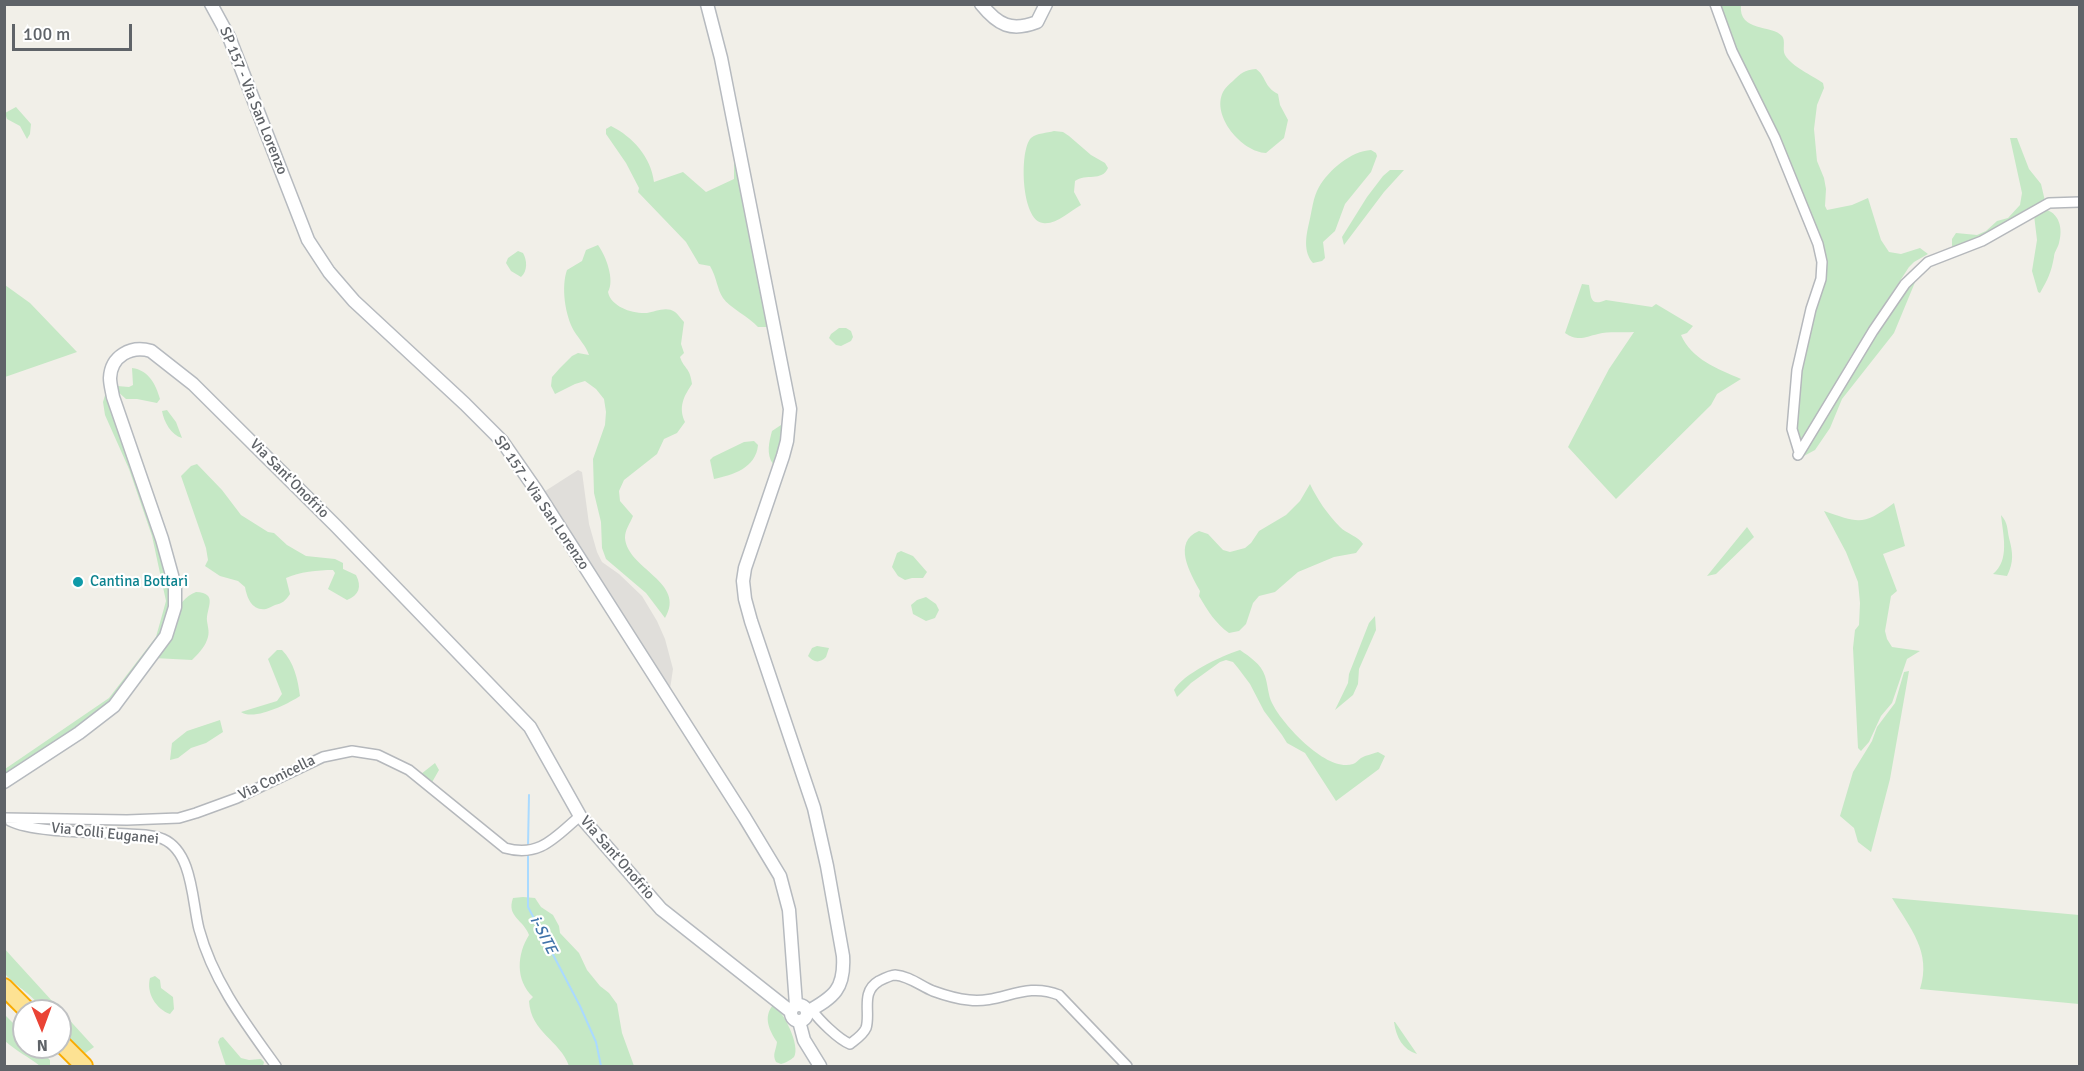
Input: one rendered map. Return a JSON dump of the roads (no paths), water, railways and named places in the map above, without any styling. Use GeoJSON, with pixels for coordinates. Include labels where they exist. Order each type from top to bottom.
{"type":"FeatureCollection","features":[{"type":"Feature","properties":{"kind":"highway"},"geometry":{"type":"LineString","coordinates":[[4,987],[16,999]]}},
{"type":"Feature","properties":{"kind":"highway"},"geometry":{"type":"LineString","coordinates":[[72,1054],[84,1066]]}},
{"type":"Feature","properties":{"kind":"street","name":"SP 157 - Via San Lorenzo"},"geometry":{"type":"LineString","coordinates":[[211,4],[229,37],[308,240],[329,272],[354,301],[502,441],[539,495],[780,876],[789,910],[804,1040],[820,1066]]}},
{"type":"Feature","properties":{"kind":"street"},"geometry":{"type":"LineString","coordinates":[[707,4],[723,69],[790,409],[785,449],[753,542],[743,581],[745,599],[814,808],[839,927],[844,970],[841,985],[832,996],[801,1012]]}},
{"type":"Feature","properties":{"kind":"street"},"geometry":{"type":"LineString","coordinates":[[981,4],[992,17],[1003,24],[1014,27],[1037,22],[1046,4]]}},
{"type":"Feature","properties":{"kind":"street"},"geometry":{"type":"LineString","coordinates":[[1714,4],[1732,51],[1775,138],[1818,244],[1822,262],[1821,279],[1811,309],[1797,370],[1791,429],[1799,454],[1905,284],[1928,262],[1982,241],[2049,203],[2079,202]]}},
{"type":"Feature","properties":{"kind":"street","name":"Via Sant'Onofrio"},"geometry":{"type":"LineString","coordinates":[[4,782],[79,733],[114,706],[166,636],[171,623],[175,607],[175,586],[162,539],[113,397],[110,379],[112,365],[125,352],[134,348],[151,351],[193,384],[344,534],[530,727],[580,816],[661,909],[801,1012]]}},
{"type":"Feature","properties":{"kind":"street","name":"Via Conicella"},"geometry":{"type":"LineString","coordinates":[[5,818],[127,820],[178,818],[237,798],[322,757],[352,751],[378,755],[409,771],[505,848],[515,851],[544,847],[580,816]]}},
{"type":"Feature","properties":{"kind":"street","name":"Via Colli Euganei"},"geometry":{"type":"LineString","coordinates":[[5,818],[16,824],[45,829],[155,836],[174,845],[189,873],[196,918],[205,952],[231,1003],[276,1066]]}},
{"type":"Feature","properties":{"kind":"street"},"geometry":{"type":"LineString","coordinates":[[801,1012],[818,1018],[832,1029],[839,1039],[850,1044],[866,1028],[866,1004],[870,990],[876,982],[894,975],[934,991],[970,1000],[1032,989],[1046,990],[1059,995],[1127,1066]]}},
{"type":"Feature","properties":{"kind":"waterway","name":"i-SITE"},"geometry":{"type":"LineString","coordinates":[[528,846],[529,795]]}},
{"type":"Feature","properties":{"kind":"waterway","name":"i-SITE"},"geometry":{"type":"LineString","coordinates":[[528,852],[528,907],[580,1006],[596,1042],[601,1066]]}},
{"type":"Feature","properties":{"kind":"place","name":"Cantina Bottari"},"geometry":{"type":"Point","coordinates":[78,582]}}]}
